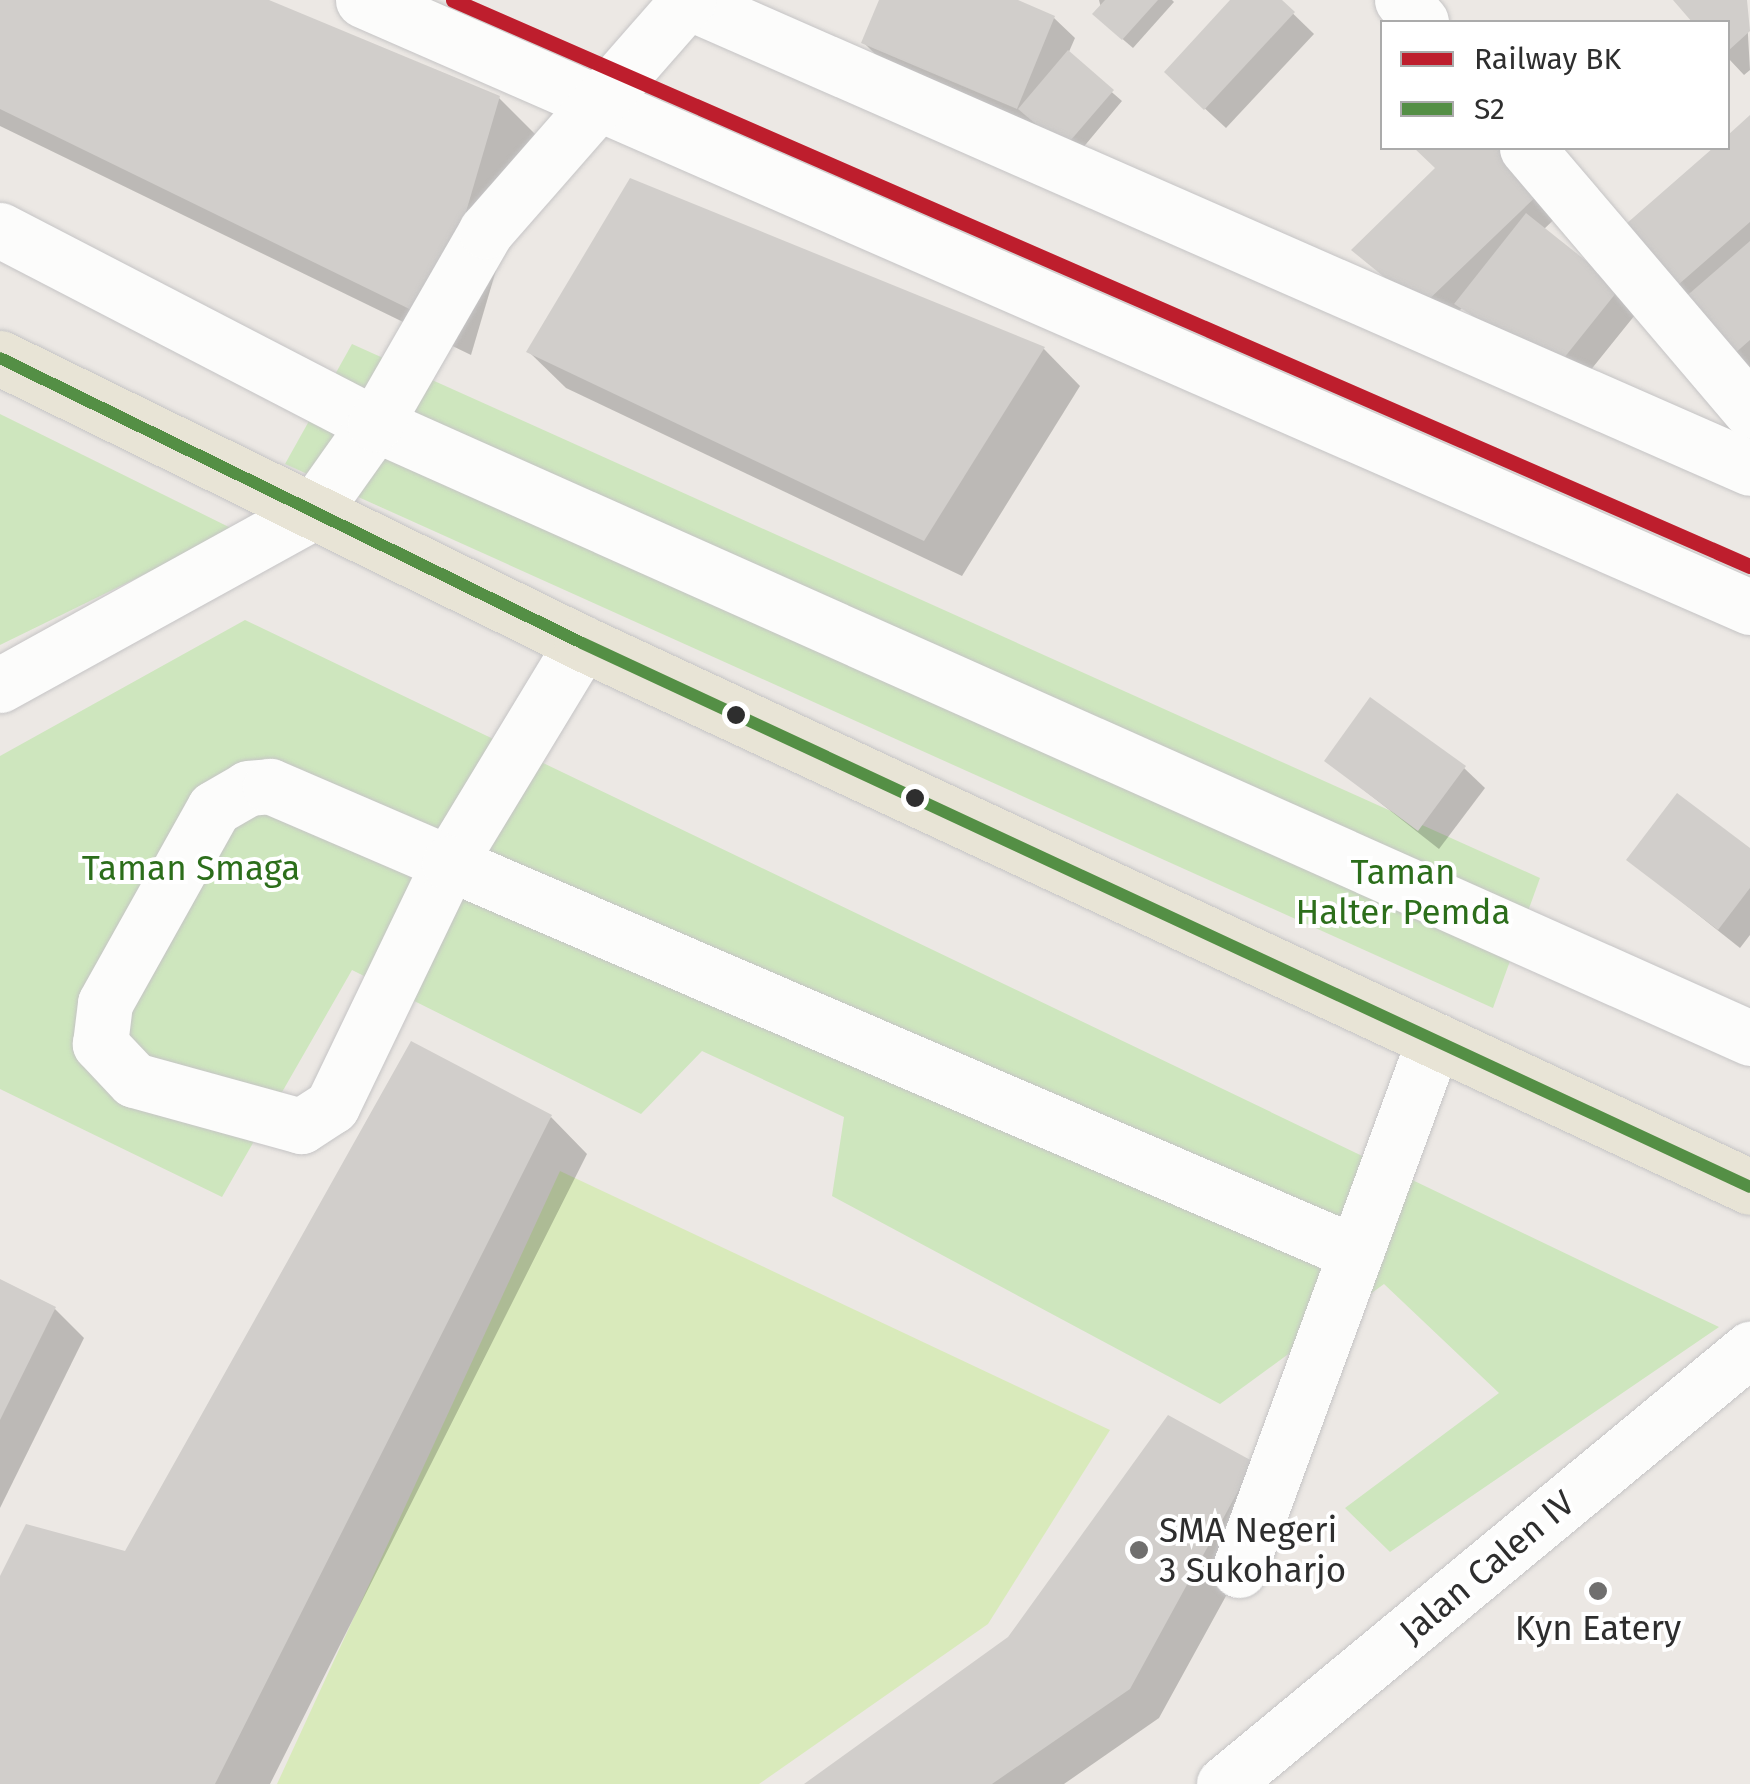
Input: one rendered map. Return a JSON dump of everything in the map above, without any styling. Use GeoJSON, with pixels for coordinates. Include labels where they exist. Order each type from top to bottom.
{"type":"FeatureCollection","features":[{"type":"Feature","properties":{"kind":"main road"},"geometry":{"type":"LineString","coordinates":[[0,358],[582,643],[1750,1187]]}},
{"type":"Feature","properties":{"kind":"street"},"geometry":{"type":"LineString","coordinates":[[363,0],[1750,608]]}},
{"type":"Feature","properties":{"kind":"street"},"geometry":{"type":"LineString","coordinates":[[0,685],[312,514],[375,424],[486,230],[592,102],[686,0],[1750,468]]}},
{"type":"Feature","properties":{"kind":"street"},"geometry":{"type":"LineString","coordinates":[[1402,0],[1420,20]]}},
{"type":"Feature","properties":{"kind":"street"},"geometry":{"type":"LineString","coordinates":[[1530,150],[1750,410]]}},
{"type":"Feature","properties":{"kind":"street"},"geometry":{"type":"LineString","coordinates":[[0,230],[375,424],[1750,1038]]}},
{"type":"Feature","properties":{"kind":"street"},"geometry":{"type":"LineString","coordinates":[[582,643],[450,863],[332,1106],[301,1126],[134,1080],[100,1044],[105,1003],[214,808],[248,788],[270,786],[450,863],[1356,1253]]}},
{"type":"Feature","properties":{"kind":"street"},"geometry":{"type":"LineString","coordinates":[[1238,1570],[1434,1040]]}},
{"type":"Feature","properties":{"kind":"street","name":"Jalan Calen IV"},"geometry":{"type":"LineString","coordinates":[[1224,1784],[1750,1350]]}},
{"type":"Feature","properties":{"kind":"green space","name":"Taman Halter Pemda"},"geometry":{"type":"Polygon","coordinates":[[[352,344],[1540,878],[1493,1008],[285,464],[352,344]]]}},
{"type":"Feature","properties":{"kind":"green space"},"geometry":{"type":"Polygon","coordinates":[[[0,414],[235,530],[0,645],[0,414]]]}},
{"type":"Feature","properties":{"kind":"green space","name":"Taman Smaga"},"geometry":{"type":"Polygon","coordinates":[[[245,620],[1719,1327],[1390,1552],[1345,1508],[1499,1393],[1384,1284],[1220,1404],[832,1196],[844,1117],[702,1051],[641,1114],[352,970],[222,1197],[0,1089],[0,756],[245,620]]]}},
{"type":"Feature","properties":{"kind":"green space"},"geometry":{"type":"Polygon","coordinates":[[[560,1171],[1110,1430],[988,1624],[759,1784],[277,1784],[560,1171]]]}},
{"type":"Feature","properties":{"kind":"building"},"geometry":{"type":"Polygon","coordinates":[[[0,0],[269,0],[500,96],[434,321],[0,109],[0,0]]]}},
{"type":"Feature","properties":{"kind":"building"},"geometry":{"type":"Polygon","coordinates":[[[879,0],[1018,0],[1055,16],[1017,109],[861,43],[879,0]]]}},
{"type":"Feature","properties":{"kind":"building"},"geometry":{"type":"Polygon","coordinates":[[[1105,0],[1158,0],[1122,40],[1092,14],[1105,0]]]}},
{"type":"Feature","properties":{"kind":"building"},"geometry":{"type":"Polygon","coordinates":[[[1230,0],[1282,0],[1295,12],[1204,110],[1164,72],[1230,0]]]}},
{"type":"Feature","properties":{"kind":"building"},"geometry":{"type":"Polygon","coordinates":[[[1673,0],[1747,0],[1750,31],[1730,49],[1730,20],[1690,20],[1673,0]]]}},
{"type":"Feature","properties":{"kind":"building"},"geometry":{"type":"Polygon","coordinates":[[[1068,50],[1114,90],[1064,148],[1018,109],[1068,50]]]}},
{"type":"Feature","properties":{"kind":"building"},"geometry":{"type":"Polygon","coordinates":[[[1750,115],[1750,222],[1670,292],[1618,231],[1711,150],[1730,150],[1730,133],[1750,115]]]}},
{"type":"Feature","properties":{"kind":"building"},"geometry":{"type":"Polygon","coordinates":[[[1416,150],[1509,150],[1546,187],[1421,307],[1351,250],[1435,168],[1416,150]]]}},
{"type":"Feature","properties":{"kind":"building"},"geometry":{"type":"Polygon","coordinates":[[[630,178],[1045,347],[924,541],[526,352],[630,178]]]}},
{"type":"Feature","properties":{"kind":"building"},"geometry":{"type":"Polygon","coordinates":[[[1526,213],[1620,288],[1556,368],[1454,304],[1526,213]]]}},
{"type":"Feature","properties":{"kind":"building"},"geometry":{"type":"Polygon","coordinates":[[[1750,241],[1750,340],[1725,362],[1675,306],[1750,241]]]}},
{"type":"Feature","properties":{"kind":"building"},"geometry":{"type":"Polygon","coordinates":[[[1370,697],[1466,766],[1418,831],[1324,761],[1370,697]]]}},
{"type":"Feature","properties":{"kind":"building"},"geometry":{"type":"Polygon","coordinates":[[[1677,793],[1750,848],[1750,888],[1718,930],[1626,860],[1677,793]]]}},
{"type":"Feature","properties":{"kind":"building"},"geometry":{"type":"Polygon","coordinates":[[[411,1041],[552,1115],[215,1784],[0,1784],[0,1576],[26,1524],[125,1551],[411,1041]]]}},
{"type":"Feature","properties":{"kind":"building"},"geometry":{"type":"Polygon","coordinates":[[[0,1279],[56,1307],[0,1420],[0,1279]]]}},
{"type":"Feature","properties":{"kind":"building","name":"SMA Negeri 3 Sukoharjo"},"geometry":{"type":"Polygon","coordinates":[[[1168,1415],[1254,1462],[1130,1689],[992,1784],[804,1784],[1008,1637],[1168,1415]]]}},
{"type":"Feature","properties":{"kind":"rail line","name":"BK"},"geometry":{"type":"LineString","coordinates":[[453,0],[1750,566]]}},
{"type":"Feature","properties":{"kind":"transit line","name":"S2"},"geometry":{"type":"LineString","coordinates":[[0,358],[582,643],[1750,1187]]}},
{"type":"Feature","properties":{"kind":"place","name":"SMA Negeri 3 Sukoharjo"},"geometry":{"type":"Point","coordinates":[1139,1550]}},
{"type":"Feature","properties":{"kind":"place","name":"Kyn Eatery"},"geometry":{"type":"Point","coordinates":[1598,1591]}}]}
